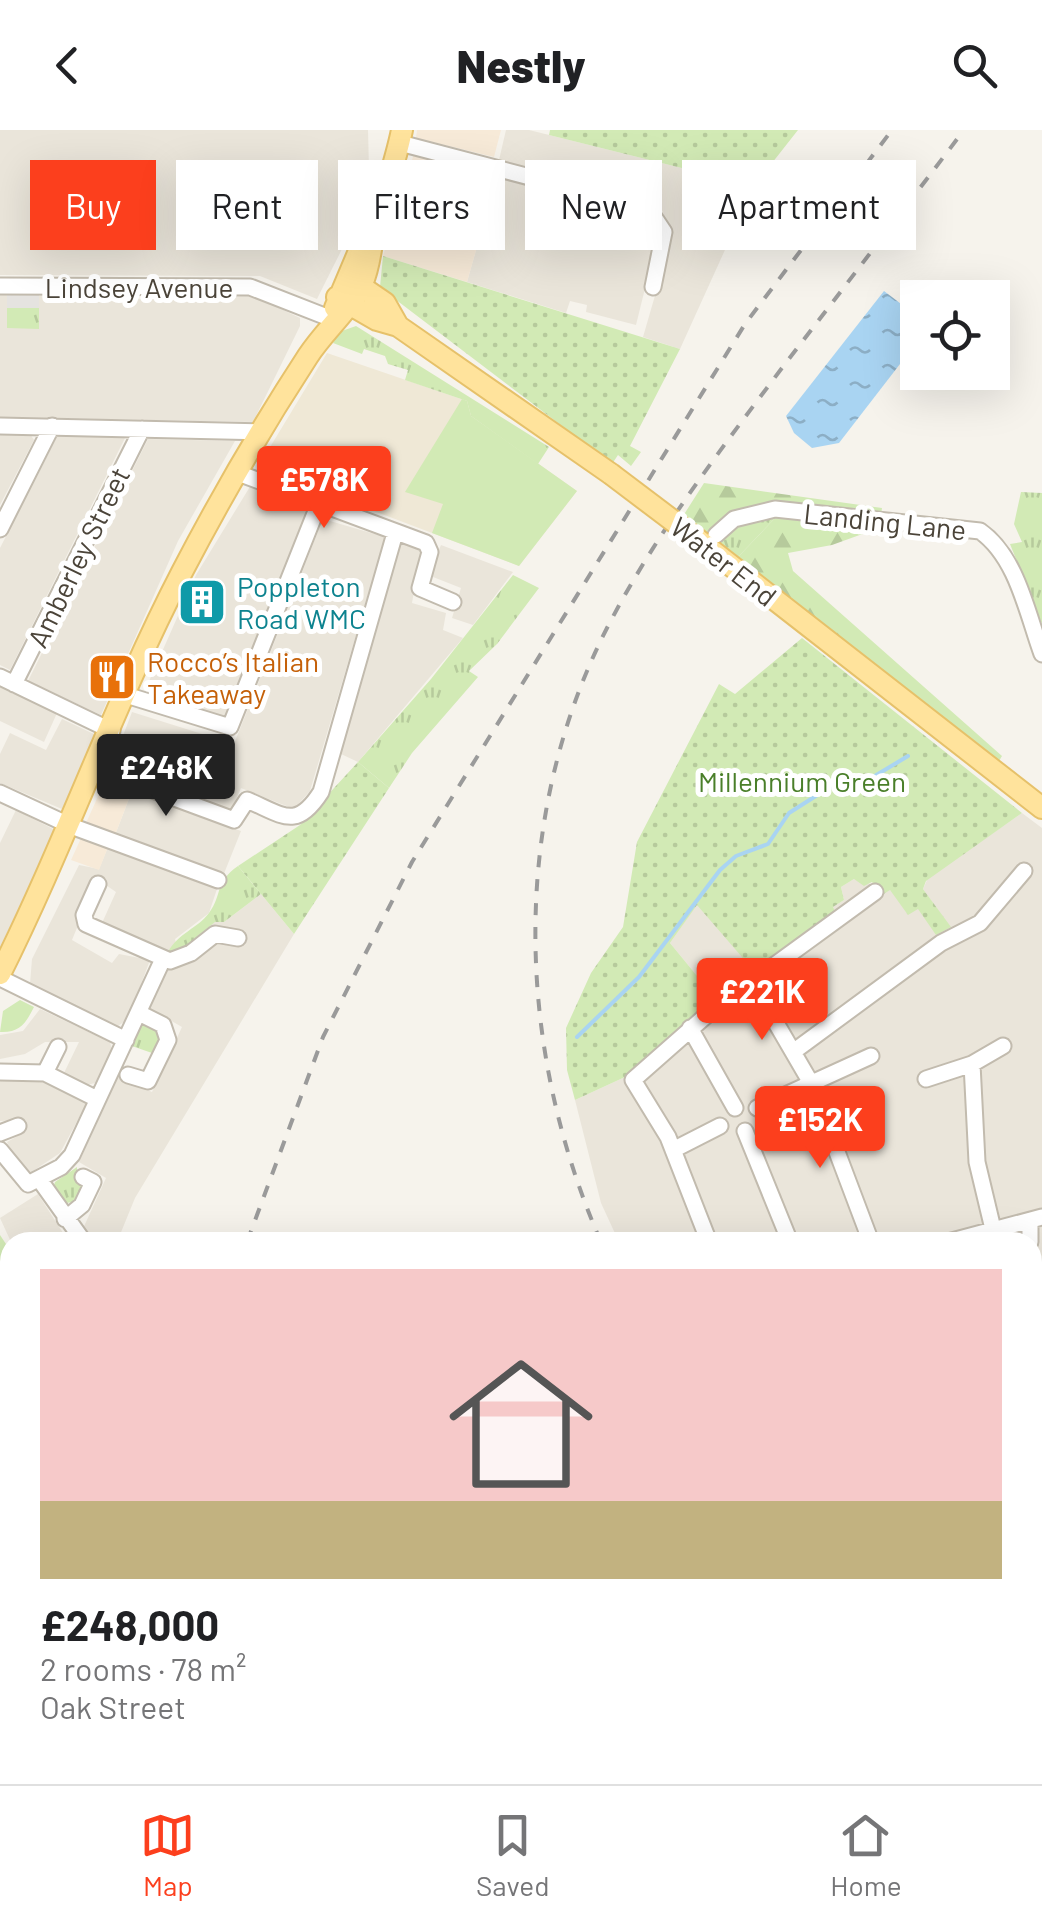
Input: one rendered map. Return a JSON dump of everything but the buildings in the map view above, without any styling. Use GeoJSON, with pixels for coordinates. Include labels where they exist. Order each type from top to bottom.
{"type":"FeatureCollection","features":[{"type":"Feature","properties":{"kind":"main road"},"geometry":{"type":"LineString","coordinates":[[0,976],[71,826],[179,578],[295,376],[372,256],[374,234],[401,136]]}},
{"type":"Feature","properties":{"kind":"main road","name":"Water End"},"geometry":{"type":"LineString","coordinates":[[354,281],[385,303],[398,326]]}},
{"type":"Feature","properties":{"kind":"main road","name":"Water End"},"geometry":{"type":"LineString","coordinates":[[344,301],[398,326],[706,537],[1042,808]]}},
{"type":"Feature","properties":{"kind":"street"},"geometry":{"type":"LineString","coordinates":[[401,136],[648,208],[664,232],[652,286]]}},
{"type":"Feature","properties":{"kind":"street","name":"Lindsey Avenue"},"geometry":{"type":"LineString","coordinates":[[0,286],[250,288],[332,320]]}},
{"type":"Feature","properties":{"kind":"street"},"geometry":{"type":"LineString","coordinates":[[0,426],[263,432]]}},
{"type":"Feature","properties":{"kind":"street"},"geometry":{"type":"LineString","coordinates":[[0,529],[52,426]]}},
{"type":"Feature","properties":{"kind":"street","name":"Amberley Street"},"geometry":{"type":"LineString","coordinates":[[7,681],[142,429]]}},
{"type":"Feature","properties":{"kind":"street"},"geometry":{"type":"LineString","coordinates":[[238,473],[318,506],[426,543],[430,552],[420,588],[453,602]]}},
{"type":"Feature","properties":{"kind":"street"},"geometry":{"type":"LineString","coordinates":[[126,695],[230,727],[318,506]]}},
{"type":"Feature","properties":{"kind":"street","name":"Landing Lane"},"geometry":{"type":"LineString","coordinates":[[706,537],[734,520],[774,509],[980,532],[997,543],[1008,564],[1042,654]]}},
{"type":"Feature","properties":{"kind":"street"},"geometry":{"type":"LineString","coordinates":[[96,769],[237,819],[247,800],[298,818],[319,796],[395,533]]}},
{"type":"Feature","properties":{"kind":"street"},"geometry":{"type":"LineString","coordinates":[[7,681],[112,730]]}},
{"type":"Feature","properties":{"kind":"street"},"geometry":{"type":"LineString","coordinates":[[0,793],[71,826],[218,880]]}},
{"type":"Feature","properties":{"kind":"street"},"geometry":{"type":"LineString","coordinates":[[793,1052],[941,942],[980,923],[1017,893],[1024,871]]}},
{"type":"Feature","properties":{"kind":"street"},"geometry":{"type":"LineString","coordinates":[[98,884],[84,915],[86,924],[163,959],[179,959],[215,934],[238,938]]}},
{"type":"Feature","properties":{"kind":"street"},"geometry":{"type":"LineString","coordinates":[[705,1232],[673,1150],[633,1080],[751,980],[875,892]]}},
{"type":"Feature","properties":{"kind":"street"},"geometry":{"type":"LineString","coordinates":[[34,1182],[67,1161],[163,959]]}},
{"type":"Feature","properties":{"kind":"street"},"geometry":{"type":"LineString","coordinates":[[0,976],[126,1040]]}},
{"type":"Feature","properties":{"kind":"street"},"geometry":{"type":"LineString","coordinates":[[751,980],[811,1083],[867,1232]]}},
{"type":"Feature","properties":{"kind":"street"},"geometry":{"type":"LineString","coordinates":[[128,1075],[148,1081],[168,1040],[164,1025],[139,1012]]}},
{"type":"Feature","properties":{"kind":"street"},"geometry":{"type":"LineString","coordinates":[[690,1028],[735,1108]]}},
{"type":"Feature","properties":{"kind":"street"},"geometry":{"type":"LineString","coordinates":[[46,1073],[58,1046]]}},
{"type":"Feature","properties":{"kind":"street"},"geometry":{"type":"LineString","coordinates":[[926,1079],[972,1064],[1004,1046]]}},
{"type":"Feature","properties":{"kind":"street"},"geometry":{"type":"LineString","coordinates":[[758,1108],[871,1056]]}},
{"type":"Feature","properties":{"kind":"street"},"geometry":{"type":"LineString","coordinates":[[972,1064],[977,1162],[993,1230]]}},
{"type":"Feature","properties":{"kind":"street"},"geometry":{"type":"LineString","coordinates":[[0,1072],[46,1073],[97,1099]]}},
{"type":"Feature","properties":{"kind":"street"},"geometry":{"type":"LineString","coordinates":[[0,1133],[18,1126]]}},
{"type":"Feature","properties":{"kind":"street"},"geometry":{"type":"LineString","coordinates":[[673,1150],[720,1126]]}},
{"type":"Feature","properties":{"kind":"street"},"geometry":{"type":"LineString","coordinates":[[745,1131],[786,1232]]}},
{"type":"Feature","properties":{"kind":"street"},"geometry":{"type":"LineString","coordinates":[[0,1150],[34,1182],[75,1232]]}},
{"type":"Feature","properties":{"kind":"street"},"geometry":{"type":"LineString","coordinates":[[65,1220],[94,1187],[84,1177]]}},
{"type":"Feature","properties":{"kind":"street"},"geometry":{"type":"LineString","coordinates":[[986,1232],[1036,1220]]}},
{"type":"Feature","properties":{"kind":"shaded area"},"geometry":{"type":"Polygon","coordinates":[[[0,130],[368,130],[369,160],[338,160],[338,250],[342,250],[317,299],[260,276],[0,275],[0,130]]]}},
{"type":"Feature","properties":{"kind":"shaded area"},"geometry":{"type":"Polygon","coordinates":[[[417,130],[501,130],[494,157],[416,138],[417,130]]]}},
{"type":"Feature","properties":{"kind":"shaded area"},"geometry":{"type":"Polygon","coordinates":[[[506,130],[529,130],[650,160],[525,160],[525,167],[499,160],[506,130]]]}},
{"type":"Feature","properties":{"kind":"shaded area"},"geometry":{"type":"Polygon","coordinates":[[[415,150],[451,160],[412,160],[415,150]]]}},
{"type":"Feature","properties":{"kind":"shaded area"},"geometry":{"type":"Polygon","coordinates":[[[662,163],[682,168],[682,250],[725,250],[680,349],[643,337],[672,237],[662,210],[662,163]]]}},
{"type":"Feature","properties":{"kind":"shaded area"},"geometry":{"type":"Polygon","coordinates":[[[505,178],[525,183],[525,250],[655,250],[636,325],[586,312],[587,305],[570,301],[566,313],[467,282],[476,250],[505,250],[505,178]]]}},
{"type":"Feature","properties":{"kind":"shaded area"},"geometry":{"type":"Polygon","coordinates":[[[385,250],[476,250],[467,282],[383,256],[385,250]]]}},
{"type":"Feature","properties":{"kind":"shaded area"},"geometry":{"type":"Polygon","coordinates":[[[0,293],[93,300],[254,296],[300,318],[300,326],[253,422],[0,417],[0,293]]]}},
{"type":"Feature","properties":{"kind":"shaded area"},"geometry":{"type":"Polygon","coordinates":[[[7,293],[39,293],[39,308],[7,308],[7,293]]]}},
{"type":"Feature","properties":{"kind":"shaded area"},"geometry":{"type":"Polygon","coordinates":[[[327,353],[467,401],[471,416],[577,491],[519,566],[258,467],[327,353]]]}},
{"type":"Feature","properties":{"kind":"shaded area"},"geometry":{"type":"Polygon","coordinates":[[[30,434],[34,440],[0,505],[0,435],[30,434]]]}},
{"type":"Feature","properties":{"kind":"shaded area"},"geometry":{"type":"Polygon","coordinates":[[[58,435],[125,438],[10,670],[0,665],[0,548],[58,435]]]}},
{"type":"Feature","properties":{"kind":"shaded area"},"geometry":{"type":"Polygon","coordinates":[[[148,439],[235,441],[178,541],[101,715],[28,681],[148,439]]]}},
{"type":"Feature","properties":{"kind":"shaded area"},"geometry":{"type":"Polygon","coordinates":[[[251,485],[305,508],[306,515],[228,714],[219,720],[148,696],[146,688],[196,575],[251,485]]]}},
{"type":"Feature","properties":{"kind":"shaded area"},"geometry":{"type":"Polygon","coordinates":[[[323,519],[385,537],[310,791],[294,809],[241,788],[231,811],[140,777],[150,753],[121,741],[132,712],[234,744],[323,519]]]}},
{"type":"Feature","properties":{"kind":"shaded area"},"geometry":{"type":"Polygon","coordinates":[[[399,542],[421,550],[412,603],[446,613],[443,630],[463,638],[358,762],[341,754],[399,542]]]}},
{"type":"Feature","properties":{"kind":"shaded area"},"geometry":{"type":"Polygon","coordinates":[[[441,545],[513,572],[473,625],[452,618],[461,588],[428,575],[441,545]]]}},
{"type":"Feature","properties":{"kind":"shaded area"},"geometry":{"type":"Polygon","coordinates":[[[0,685],[57,713],[44,742],[0,721],[0,685]]]}},
{"type":"Feature","properties":{"kind":"shaded area"},"geometry":{"type":"Polygon","coordinates":[[[62,719],[96,735],[62,809],[0,783],[0,754],[10,733],[46,750],[62,719]]]}},
{"type":"Feature","properties":{"kind":"shaded area"},"geometry":{"type":"Polygon","coordinates":[[[121,741],[150,753],[140,777],[112,766],[121,741]]]}},
{"type":"Feature","properties":{"kind":"shaded area"},"geometry":{"type":"Polygon","coordinates":[[[105,781],[132,791],[115,835],[86,823],[105,781]]]}},
{"type":"Feature","properties":{"kind":"shaded area"},"geometry":{"type":"Polygon","coordinates":[[[132,791],[241,831],[223,876],[115,835],[132,791]]]}},
{"type":"Feature","properties":{"kind":"shaded area"},"geometry":{"type":"Polygon","coordinates":[[[16,810],[57,831],[0,947],[0,843],[16,810]]]}},
{"type":"Feature","properties":{"kind":"shaded area"},"geometry":{"type":"Polygon","coordinates":[[[1022,813],[1042,828],[1042,1232],[614,1232],[601,1203],[575,1100],[625,1077],[716,999],[670,943],[697,904],[807,930],[835,911],[833,907],[844,900],[841,887],[854,879],[890,890],[950,927],[923,889],[928,878],[1022,813]]]}},
{"type":"Feature","properties":{"kind":"shaded area"},"geometry":{"type":"Polygon","coordinates":[[[82,836],[108,847],[99,870],[71,860],[82,836]]]}},
{"type":"Feature","properties":{"kind":"shaded area"},"geometry":{"type":"Polygon","coordinates":[[[108,847],[217,889],[209,913],[175,939],[178,952],[215,921],[224,922],[261,894],[294,934],[135,1198],[121,1232],[81,1232],[106,1178],[79,1162],[118,1077],[152,1092],[182,1027],[149,1008],[168,967],[102,923],[116,892],[97,879],[72,940],[112,963],[119,954],[150,960],[128,1019],[118,1026],[30,984],[32,959],[79,865],[99,869],[108,847]]]}},
{"type":"Feature","properties":{"kind":"shaded area"},"geometry":{"type":"Polygon","coordinates":[[[40,1009],[110,1042],[112,1050],[95,1083],[83,1086],[63,1075],[79,1042],[45,1042],[25,1054],[0,1059],[0,1035],[23,1031],[40,1009]]]}},
{"type":"Feature","properties":{"kind":"shaded area"},"geometry":{"type":"Polygon","coordinates":[[[0,1076],[47,1077],[87,1103],[60,1153],[30,1173],[18,1169],[7,1142],[25,1132],[22,1120],[0,1121],[0,1076]]]}},
{"type":"Feature","properties":{"kind":"shaded area"},"geometry":{"type":"Polygon","coordinates":[[[38,1194],[62,1232],[6,1232],[0,1218],[38,1194]]]}},
{"type":"Feature","properties":{"kind":"green space"},"geometry":{"type":"Polygon","coordinates":[[[550,130],[798,130],[774,160],[682,160],[682,168],[662,160],[549,135],[550,130]]]}},
{"type":"Feature","properties":{"kind":"green space"},"geometry":{"type":"Polygon","coordinates":[[[383,256],[680,349],[630,446],[641,452],[631,466],[618,455],[612,464],[387,293],[380,287],[383,256]]]}},
{"type":"Feature","properties":{"kind":"green space"},"geometry":{"type":"Polygon","coordinates":[[[7,308],[39,308],[39,329],[7,328],[7,308]]]}},
{"type":"Feature","properties":{"kind":"green space"},"geometry":{"type":"Polygon","coordinates":[[[356,326],[549,447],[538,464],[471,416],[467,401],[405,380],[408,370],[388,364],[385,356],[364,349],[362,354],[333,343],[339,332],[356,326]]]}},
{"type":"Feature","properties":{"kind":"green space"},"geometry":{"type":"Polygon","coordinates":[[[462,399],[467,401],[471,416],[577,491],[519,566],[432,533],[443,504],[405,492],[462,399]]]}},
{"type":"Feature","properties":{"kind":"green space"},"geometry":{"type":"Polygon","coordinates":[[[704,483],[882,508],[879,528],[832,545],[788,553],[793,571],[1002,756],[999,761],[737,558],[777,516],[738,524],[717,542],[683,516],[704,483]]]}},
{"type":"Feature","properties":{"kind":"green space"},"geometry":{"type":"Polygon","coordinates":[[[1021,492],[1042,493],[1042,624],[1010,544],[1022,542],[1014,524],[1021,492]]]}},
{"type":"Feature","properties":{"kind":"green space"},"geometry":{"type":"Polygon","coordinates":[[[778,515],[737,558],[717,542],[738,524],[778,515]]]}},
{"type":"Feature","properties":{"kind":"green space"},"geometry":{"type":"Polygon","coordinates":[[[513,575],[539,588],[497,644],[469,671],[478,677],[412,753],[389,788],[358,762],[431,679],[513,575]]]}},
{"type":"Feature","properties":{"kind":"green space","name":"Millennium Green"},"geometry":{"type":"Polygon","coordinates":[[[802,638],[1022,813],[926,881],[923,889],[951,927],[936,935],[918,909],[908,915],[890,890],[882,895],[872,882],[864,886],[854,879],[841,887],[844,900],[833,907],[835,911],[754,971],[697,905],[670,943],[716,999],[625,1077],[575,1100],[567,1070],[566,1028],[591,973],[623,927],[637,842],[719,684],[735,694],[802,638]]]}},
{"type":"Feature","properties":{"kind":"green space"},"geometry":{"type":"Polygon","coordinates":[[[358,762],[389,788],[294,934],[238,866],[300,825],[358,762]]]}},
{"type":"Feature","properties":{"kind":"green space"},"geometry":{"type":"Polygon","coordinates":[[[238,866],[261,894],[224,922],[215,922],[178,952],[168,952],[209,913],[225,878],[238,866]]]}},
{"type":"Feature","properties":{"kind":"green space"},"geometry":{"type":"Polygon","coordinates":[[[20,1000],[34,1007],[28,1018],[17,1029],[0,1032],[3,1011],[20,1000]]]}},
{"type":"Feature","properties":{"kind":"green space"},"geometry":{"type":"Polygon","coordinates":[[[147,1022],[164,1037],[152,1053],[129,1045],[139,1025],[147,1022]]]}},
{"type":"Feature","properties":{"kind":"green space"},"geometry":{"type":"Polygon","coordinates":[[[77,1167],[77,1180],[86,1191],[73,1202],[60,1204],[52,1191],[55,1182],[77,1167]]]}},
{"type":"Feature","properties":{"kind":"water"},"geometry":{"type":"Polygon","coordinates":[[[884,291],[900,303],[900,364],[839,443],[812,448],[794,433],[786,416],[884,291]]]}},
{"type":"Feature","properties":{"kind":"waterway"},"geometry":{"type":"LineString","coordinates":[[577,1037],[639,977],[720,870],[736,856],[768,844],[789,813],[830,787],[873,777],[908,756]]}},
{"type":"Feature","properties":{"kind":"railway"},"geometry":{"type":"LineString","coordinates":[[251,1232],[323,1037],[412,862],[745,324],[892,130]]}},
{"type":"Feature","properties":{"kind":"railway"},"geometry":{"type":"LineString","coordinates":[[597,1232],[573,1168],[552,1091],[540,1013],[535,934],[540,855],[553,778],[575,702],[626,593],[690,492],[964,130]]}},
{"type":"Feature","properties":{"kind":"place","name":"Poppleton Road WMC"},"geometry":{"type":"Point","coordinates":[202,602]}},
{"type":"Feature","properties":{"kind":"place","name":"Rocco’s Italian Takeaway"},"geometry":{"type":"Point","coordinates":[112,677]}}]}
